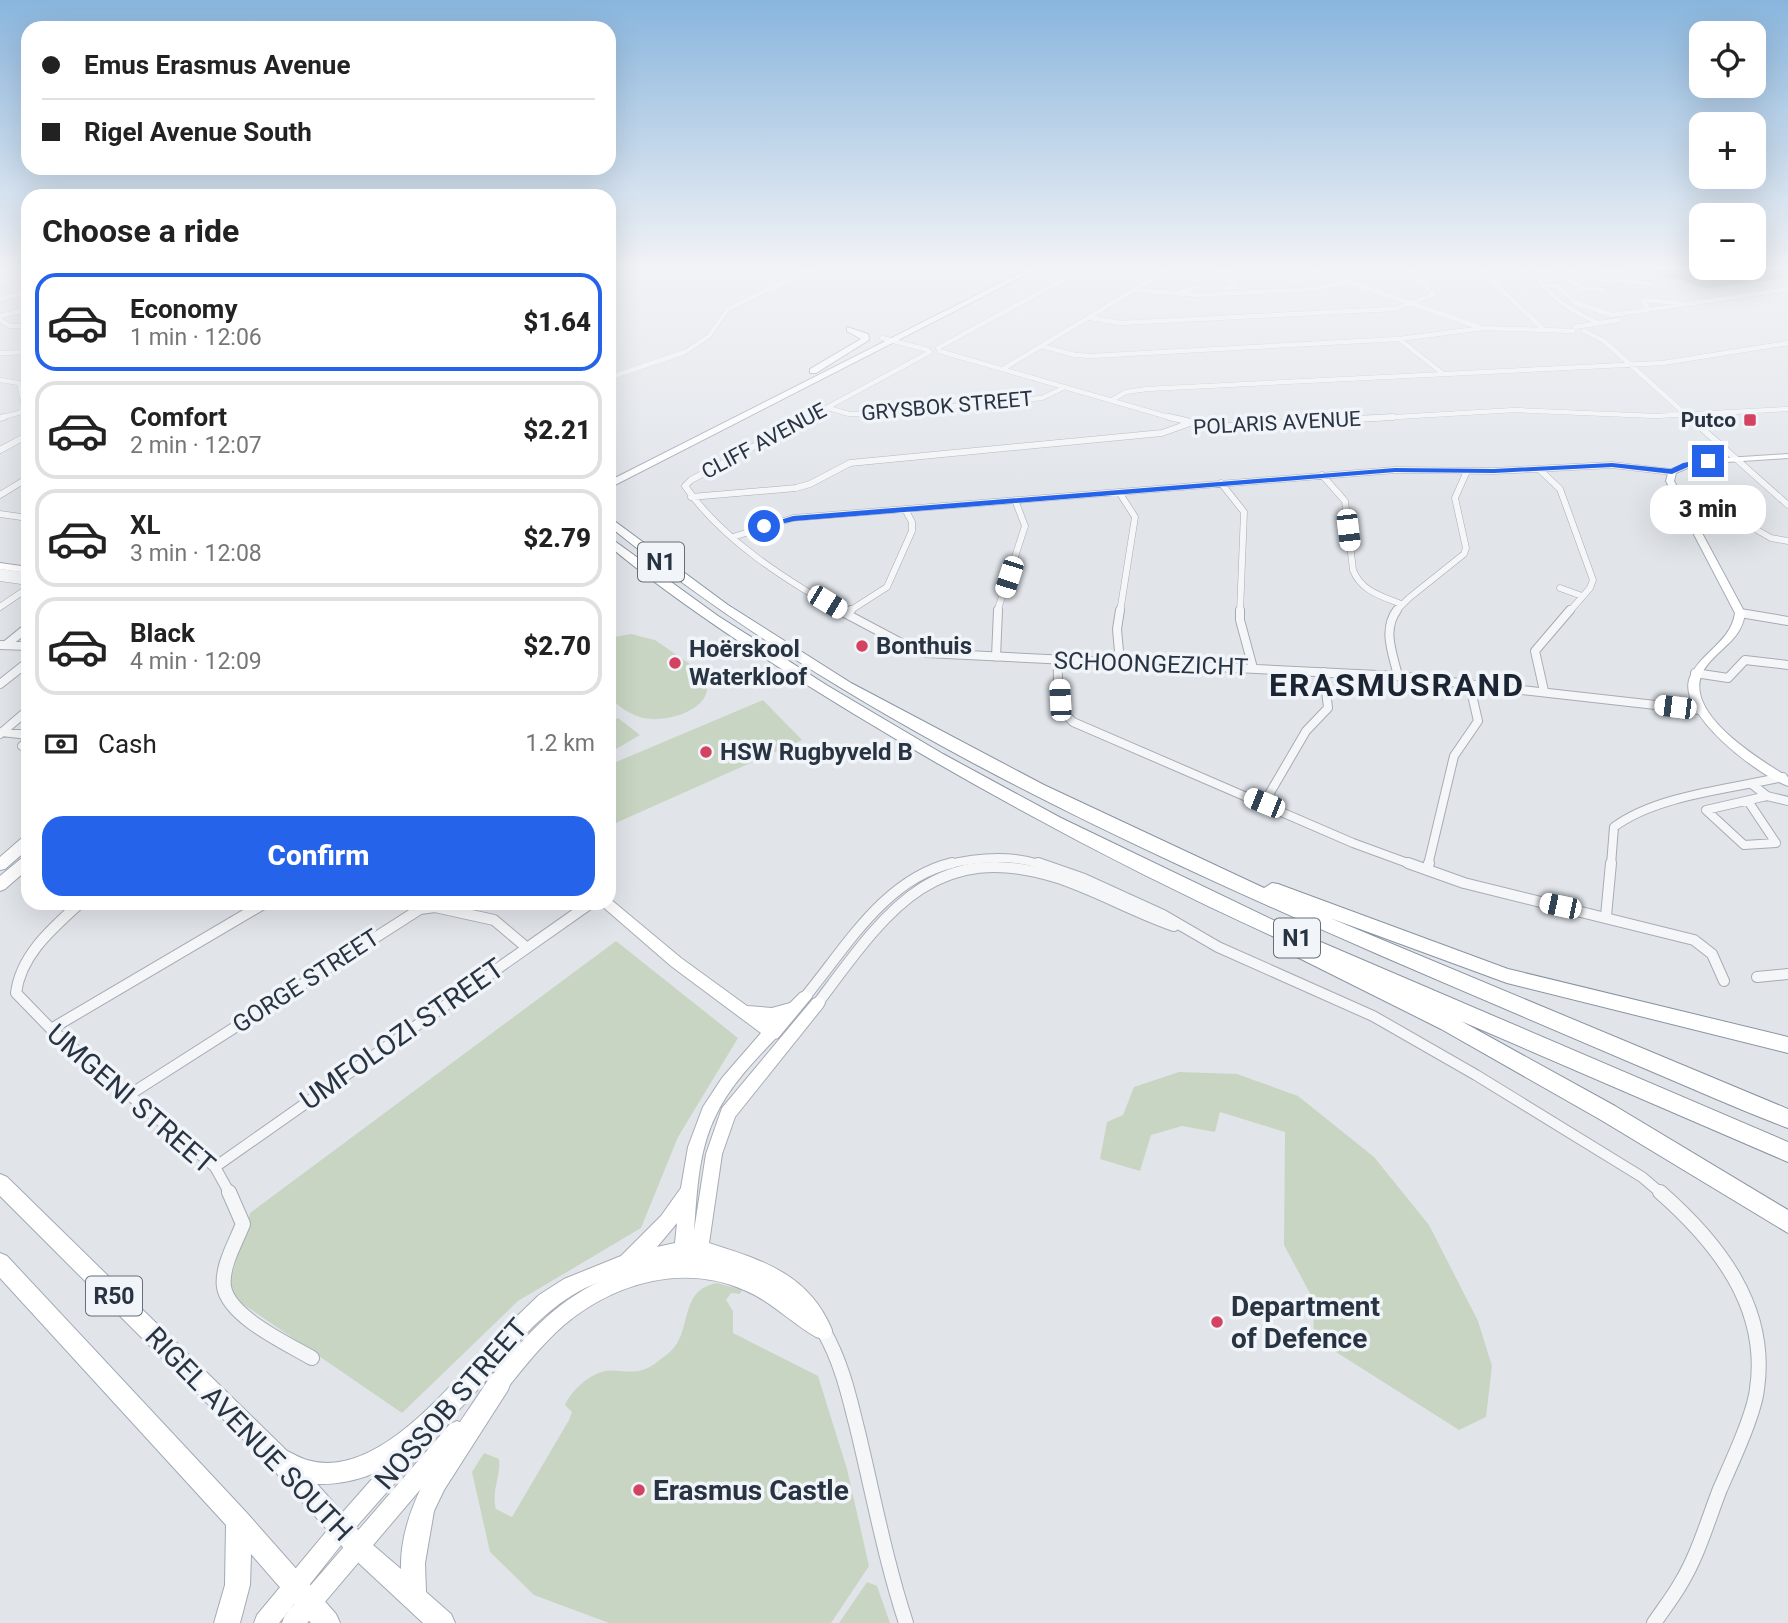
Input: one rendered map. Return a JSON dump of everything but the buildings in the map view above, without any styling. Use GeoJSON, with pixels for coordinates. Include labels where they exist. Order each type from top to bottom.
{"type":"FeatureCollection","features":[{"type":"Feature","properties":{"kind":"highway","name":"N1"},"geometry":{"type":"LineString","coordinates":[[616,525],[715,602],[839,681],[999,769],[1161,849],[1352,936],[1788,1119]]}},
{"type":"Feature","properties":{"kind":"highway","name":"N1"},"geometry":{"type":"LineString","coordinates":[[616,546],[697,610],[894,734],[1098,846],[1233,910],[1788,1152]]}},
{"type":"Feature","properties":{"kind":"highway"},"geometry":{"type":"LineString","coordinates":[[1161,849],[1471,964],[1539,984],[1788,1043]]}},
{"type":"Feature","properties":{"kind":"highway"},"geometry":{"type":"LineString","coordinates":[[1233,910],[1301,951],[1448,1023],[1680,1157],[1784,1222]]}},
{"type":"Feature","properties":{"kind":"main road"},"geometry":{"type":"LineString","coordinates":[[784,388],[857,345]]}},
{"type":"Feature","properties":{"kind":"main road"},"geometry":{"type":"LineString","coordinates":[[616,473],[875,345]]}},
{"type":"Feature","properties":{"kind":"main road"},"geometry":{"type":"LineString","coordinates":[[616,481],[876,345]]}},
{"type":"Feature","properties":{"kind":"main road"},"geometry":{"type":"LineString","coordinates":[[0,865],[21,847]]}},
{"type":"Feature","properties":{"kind":"main road"},"geometry":{"type":"LineString","coordinates":[[0,885],[21,867]]}},
{"type":"Feature","properties":{"kind":"main road","name":"RIGEL AVENUE SOUTH"},"geometry":{"type":"LineString","coordinates":[[0,1183],[278,1458],[350,1537],[442,1623]]}},
{"type":"Feature","properties":{"kind":"main road","name":"R50"},"geometry":{"type":"LineString","coordinates":[[0,1263],[238,1520],[327,1623]]}},
{"type":"Feature","properties":{"kind":"main road"},"geometry":{"type":"LineString","coordinates":[[278,1458],[308,1472],[340,1473],[367,1465],[397,1449],[491,1375]]}},
{"type":"Feature","properties":{"kind":"main road"},"geometry":{"type":"LineString","coordinates":[[414,1597],[413,1563],[423,1509],[491,1375]]}},
{"type":"Feature","properties":{"kind":"main road"},"geometry":{"type":"LineString","coordinates":[[227,1623],[236,1602],[240,1573],[238,1520]]}},
{"type":"Feature","properties":{"kind":"street"},"geometry":{"type":"LineString","coordinates":[[616,371],[691,345]]}},
{"type":"Feature","properties":{"kind":"street"},"geometry":{"type":"LineString","coordinates":[[616,372],[667,359],[697,345]]}},
{"type":"Feature","properties":{"kind":"street"},"geometry":{"type":"LineString","coordinates":[[914,345],[1190,423]]}},
{"type":"Feature","properties":{"kind":"street","name":"CLIFF AVENUE"},"geometry":{"type":"LineString","coordinates":[[691,498],[685,486],[691,480],[943,345]]}},
{"type":"Feature","properties":{"kind":"street"},"geometry":{"type":"LineString","coordinates":[[1003,369],[1041,346],[1075,355],[1091,356],[1295,345]]}},
{"type":"Feature","properties":{"kind":"street"},"geometry":{"type":"LineString","coordinates":[[1406,345],[1442,373]]}},
{"type":"Feature","properties":{"kind":"street"},"geometry":{"type":"LineString","coordinates":[[1605,345],[1788,505]]}},
{"type":"Feature","properties":{"kind":"street"},"geometry":{"type":"LineString","coordinates":[[1112,400],[1126,392],[1147,389],[1663,363],[1777,345]]}},
{"type":"Feature","properties":{"kind":"street"},"geometry":{"type":"LineString","coordinates":[[0,353],[21,352]]}},
{"type":"Feature","properties":{"kind":"street"},"geometry":{"type":"LineString","coordinates":[[0,380],[19,383],[21,387]]}},
{"type":"Feature","properties":{"kind":"street","name":"GRYSBOK STREET"},"geometry":{"type":"LineString","coordinates":[[828,408],[849,414],[867,414],[1042,398],[1065,387]]}},
{"type":"Feature","properties":{"kind":"street","name":"POLARIS AVENUE"},"geometry":{"type":"LineString","coordinates":[[691,498],[796,488],[810,484],[850,463],[1162,433],[1190,423],[1224,427],[1524,409],[1650,416],[1788,409]]}},
{"type":"Feature","properties":{"kind":"street"},"geometry":{"type":"LineString","coordinates":[[0,418],[21,412]]}},
{"type":"Feature","properties":{"kind":"street"},"geometry":{"type":"LineString","coordinates":[[0,450],[21,439]]}},
{"type":"Feature","properties":{"kind":"street"},"geometry":{"type":"LineString","coordinates":[[733,537],[787,519],[1322,475],[1425,468],[1467,471],[1612,465],[1672,472],[1696,462],[1788,456]]}},
{"type":"Feature","properties":{"kind":"street"},"geometry":{"type":"LineString","coordinates":[[1539,468],[1560,489],[1591,572],[1592,583],[1535,651],[1544,691]]}},
{"type":"Feature","properties":{"kind":"street"},"geometry":{"type":"LineString","coordinates":[[1398,676],[1389,625],[1401,604],[1464,554],[1455,498],[1467,471]]}},
{"type":"Feature","properties":{"kind":"street"},"geometry":{"type":"LineString","coordinates":[[1672,472],[1671,485],[1740,613],[1735,631],[1695,673],[1692,687],[1700,710],[1724,737],[1786,778]]}},
{"type":"Feature","properties":{"kind":"street"},"geometry":{"type":"LineString","coordinates":[[1322,475],[1345,501],[1353,570],[1357,580],[1366,589],[1401,604]]}},
{"type":"Feature","properties":{"kind":"street"},"geometry":{"type":"LineString","coordinates":[[0,495],[21,482]]}},
{"type":"Feature","properties":{"kind":"street"},"geometry":{"type":"LineString","coordinates":[[1221,483],[1244,512],[1240,620],[1253,668]]}},
{"type":"Feature","properties":{"kind":"street"},"geometry":{"type":"LineString","coordinates":[[1119,492],[1135,517],[1117,629],[1120,663]]}},
{"type":"Feature","properties":{"kind":"street","name":"SCHOONGEZICHT"},"geometry":{"type":"LineString","coordinates":[[691,498],[703,513],[769,566],[847,614],[918,651],[934,655],[1398,676],[1700,710]]}},
{"type":"Feature","properties":{"kind":"street"},"geometry":{"type":"LineString","coordinates":[[996,657],[997,613],[1025,526],[1015,500]]}},
{"type":"Feature","properties":{"kind":"street"},"geometry":{"type":"LineString","coordinates":[[847,614],[881,594],[890,583],[912,531],[911,518],[905,509]]}},
{"type":"Feature","properties":{"kind":"street"},"geometry":{"type":"LineString","coordinates":[[0,514],[21,517]]}},
{"type":"Feature","properties":{"kind":"street"},"geometry":{"type":"LineString","coordinates":[[1757,530],[1771,538],[1788,541]]}},
{"type":"Feature","properties":{"kind":"street"},"geometry":{"type":"LineString","coordinates":[[0,565],[21,568]]}},
{"type":"Feature","properties":{"kind":"street"},"geometry":{"type":"LineString","coordinates":[[1,578],[21,577]]}},
{"type":"Feature","properties":{"kind":"street"},"geometry":{"type":"LineString","coordinates":[[1,578],[21,581]]}},
{"type":"Feature","properties":{"kind":"street"},"geometry":{"type":"LineString","coordinates":[[1560,588],[1582,596]]}},
{"type":"Feature","properties":{"kind":"street"},"geometry":{"type":"LineString","coordinates":[[0,607],[21,593]]}},
{"type":"Feature","properties":{"kind":"street"},"geometry":{"type":"LineString","coordinates":[[1740,613],[1788,621]]}},
{"type":"Feature","properties":{"kind":"street"},"geometry":{"type":"LineString","coordinates":[[3,646],[21,632]]}},
{"type":"Feature","properties":{"kind":"street"},"geometry":{"type":"LineString","coordinates":[[3,646],[21,646]]}},
{"type":"Feature","properties":{"kind":"street"},"geometry":{"type":"LineString","coordinates":[[1058,660],[1060,700],[1066,718],[1150,757],[1264,803],[1353,843],[1427,870],[1464,883],[1606,916],[1701,944],[1712,954],[1724,981]]}},
{"type":"Feature","properties":{"kind":"street"},"geometry":{"type":"LineString","coordinates":[[1695,673],[1728,678],[1745,660],[1788,665]]}},
{"type":"Feature","properties":{"kind":"street"},"geometry":{"type":"LineString","coordinates":[[0,684],[21,668]]}},
{"type":"Feature","properties":{"kind":"street"},"geometry":{"type":"LineString","coordinates":[[1264,803],[1306,731],[1328,708],[1324,672]]}},
{"type":"Feature","properties":{"kind":"street"},"geometry":{"type":"LineString","coordinates":[[1427,870],[1454,756],[1478,721],[1469,682]]}},
{"type":"Feature","properties":{"kind":"street"},"geometry":{"type":"LineString","coordinates":[[1,733],[21,716]]}},
{"type":"Feature","properties":{"kind":"street"},"geometry":{"type":"LineString","coordinates":[[1,733],[21,739]]}},
{"type":"Feature","properties":{"kind":"street"},"geometry":{"type":"LineString","coordinates":[[1606,916],[1614,827],[1618,822],[1651,809],[1786,778]]}},
{"type":"Feature","properties":{"kind":"street"},"geometry":{"type":"LineString","coordinates":[[1753,785],[1767,796],[1788,801]]}},
{"type":"Feature","properties":{"kind":"street"},"geometry":{"type":"LineString","coordinates":[[1748,801],[1776,843],[1745,845],[1706,810],[1767,796]]}},
{"type":"Feature","properties":{"kind":"street"},"geometry":{"type":"LineString","coordinates":[[616,910],[676,962],[766,1028],[783,1030],[900,901],[921,885],[956,871],[1003,866],[1032,870],[1182,929],[1373,1016],[1596,1147],[1669,1199],[1689,1218],[1732,1274],[1746,1299],[1755,1322],[1760,1356],[1757,1392],[1728,1471],[1682,1582],[1654,1623]]}},
{"type":"Feature","properties":{"kind":"street","name":"UMGENI STREET"},"geometry":{"type":"LineString","coordinates":[[73,910],[46,937],[20,970],[16,993],[51,1029],[215,1167],[240,1213],[243,1224],[226,1270],[224,1286],[229,1300],[257,1326],[312,1358]]}},
{"type":"Feature","properties":{"kind":"street"},"geometry":{"type":"LineString","coordinates":[[51,1029],[253,910]]}},
{"type":"Feature","properties":{"kind":"street","name":"GORGE STREET"},"geometry":{"type":"LineString","coordinates":[[129,1095],[418,910]]}},
{"type":"Feature","properties":{"kind":"street","name":"GORGE STREET"},"geometry":{"type":"LineString","coordinates":[[451,910],[494,920],[526,947]]}},
{"type":"Feature","properties":{"kind":"street","name":"UMFOLOZI STREET"},"geometry":{"type":"LineString","coordinates":[[215,1167],[581,910]]}},
{"type":"Feature","properties":{"kind":"street"},"geometry":{"type":"LineString","coordinates":[[1757,977],[1788,974]]}},
{"type":"Feature","properties":{"kind":"street"},"geometry":{"type":"LineString","coordinates":[[743,1011],[772,1014],[806,1002]]}},
{"type":"Feature","properties":{"kind":"street"},"geometry":{"type":"LineString","coordinates":[[690,1260],[691,1185],[708,1114],[723,1088],[751,1057],[766,1028],[806,1002]]}},
{"type":"Feature","properties":{"kind":"street"},"geometry":{"type":"LineString","coordinates":[[690,1260],[721,1127],[806,1002]]}},
{"type":"Feature","properties":{"kind":"street"},"geometry":{"type":"LineString","coordinates":[[753,1080],[771,1047],[766,1028]]}},
{"type":"Feature","properties":{"kind":"street"},"geometry":{"type":"LineString","coordinates":[[626,1264],[672,1217],[691,1185]]}},
{"type":"Feature","properties":{"kind":"street"},"geometry":{"type":"LineString","coordinates":[[690,1260],[767,1291],[807,1323],[823,1330]]}},
{"type":"Feature","properties":{"kind":"street","name":"NOSSOB STREET"},"geometry":{"type":"LineString","coordinates":[[491,1375],[582,1300],[631,1279],[690,1260]]}},
{"type":"Feature","properties":{"kind":"street","name":"NOSSOB STREET"},"geometry":{"type":"LineString","coordinates":[[265,1623],[304,1594],[491,1375],[532,1312],[557,1293],[583,1278],[626,1264],[690,1260],[746,1262],[787,1284]]}},
{"type":"Feature","properties":{"kind":"street"},"geometry":{"type":"LineString","coordinates":[[787,1284],[815,1311],[842,1376],[861,1437],[877,1516],[906,1623]]}},
{"type":"Feature","properties":{"kind":"street","name":"NOSSOB STREET"},"geometry":{"type":"LineString","coordinates":[[293,1623],[304,1594]]}},
{"type":"Feature","properties":{"kind":"green space"},"geometry":{"type":"Polygon","coordinates":[[[631,634],[655,640],[703,673],[707,685],[706,695],[690,710],[666,718],[643,718],[621,707],[616,703],[616,637],[631,634]]]}},
{"type":"Feature","properties":{"kind":"green space","name":"HSW Rugbyveld B"},"geometry":{"type":"Polygon","coordinates":[[[763,700],[802,740],[616,823],[616,762],[763,700]]]}},
{"type":"Feature","properties":{"kind":"green space"},"geometry":{"type":"Polygon","coordinates":[[[616,719],[640,735],[616,749],[616,719]]]}},
{"type":"Feature","properties":{"kind":"green space"},"geometry":{"type":"Polygon","coordinates":[[[616,941],[738,1038],[678,1137],[641,1228],[518,1301],[402,1413],[227,1293],[250,1213],[616,941]]]}},
{"type":"Feature","properties":{"kind":"green space"},"geometry":{"type":"Polygon","coordinates":[[[1179,1072],[1237,1074],[1298,1096],[1374,1157],[1429,1225],[1478,1321],[1492,1366],[1486,1417],[1459,1430],[1314,1338],[1313,1299],[1284,1245],[1285,1132],[1220,1112],[1215,1132],[1182,1126],[1151,1135],[1140,1171],[1100,1159],[1107,1122],[1123,1115],[1134,1087],[1179,1072]]]}},
{"type":"Feature","properties":{"kind":"green space"},"geometry":{"type":"Polygon","coordinates":[[[717,1283],[742,1290],[740,1294],[731,1293],[726,1300],[733,1311],[733,1333],[818,1376],[847,1469],[869,1566],[831,1623],[609,1623],[534,1595],[490,1552],[472,1472],[484,1453],[499,1459],[496,1509],[512,1517],[569,1420],[572,1412],[565,1405],[576,1389],[599,1373],[637,1371],[648,1368],[665,1356],[680,1337],[690,1304],[696,1295],[704,1288],[717,1283]]]}},
{"type":"Feature","properties":{"kind":"green space"},"geometry":{"type":"Polygon","coordinates":[[[867,1582],[877,1586],[890,1623],[839,1623],[867,1582]]]}},
{"type":"Feature","properties":{"kind":"place","name":"Putco"},"geometry":{"type":"Point","coordinates":[1750,420]}},
{"type":"Feature","properties":{"kind":"place","name":"Bonthuis"},"geometry":{"type":"Point","coordinates":[862,646]}},
{"type":"Feature","properties":{"kind":"place","name":"Hoërskool Waterkloof"},"geometry":{"type":"Point","coordinates":[675,663]}},
{"type":"Feature","properties":{"kind":"place","name":"HSW Rugbyveld B"},"geometry":{"type":"Point","coordinates":[706,752]}},
{"type":"Feature","properties":{"kind":"place","name":"Department of Defence"},"geometry":{"type":"Point","coordinates":[1217,1322]}},
{"type":"Feature","properties":{"kind":"place","name":"Erasmus Castle"},"geometry":{"type":"Point","coordinates":[639,1490]}},
{"type":"Feature","properties":{"kind":"district","name":"ERASMUSRAND"},"geometry":{"type":"Point","coordinates":[1397,685]}},
{"type":"Feature","properties":{"kind":"route"},"geometry":{"type":"LineString","coordinates":[[764,526],[793,518],[1395,470],[1425,468],[1494,471],[1612,465],[1672,472],[1686,465],[1708,461]]}}]}
